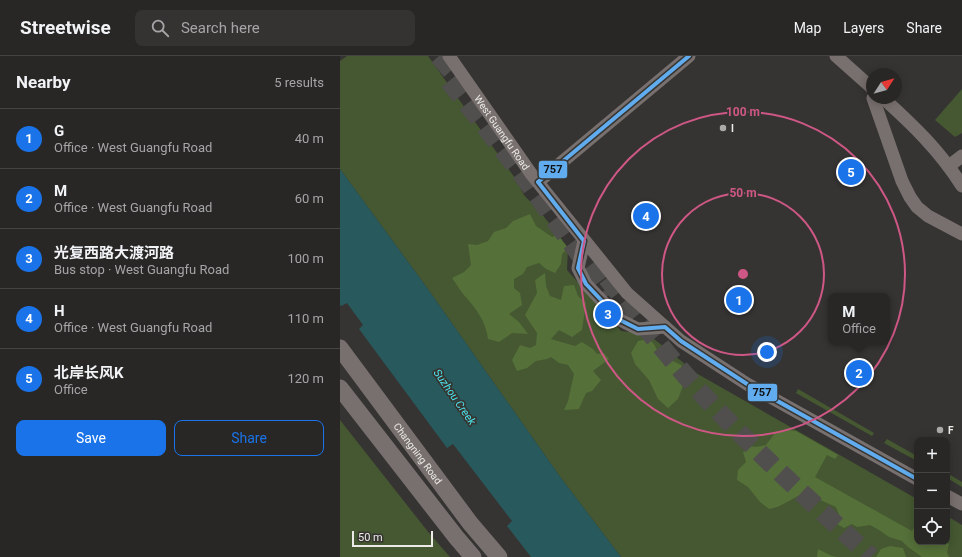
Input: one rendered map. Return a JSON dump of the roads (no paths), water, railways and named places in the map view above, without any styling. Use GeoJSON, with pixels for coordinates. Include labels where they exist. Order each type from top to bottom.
{"type":"FeatureCollection","features":[{"type":"Feature","properties":{"kind":"main road","name":"Changning Road"},"geometry":{"type":"LineString","coordinates":[[340,348],[470,523],[499,557]]}},
{"type":"Feature","properties":{"kind":"main road"},"geometry":{"type":"LineString","coordinates":[[340,388],[472,557]]}},
{"type":"Feature","properties":{"kind":"street","name":"West Guangfu Road"},"geometry":{"type":"LineString","coordinates":[[449,56],[538,182],[627,293],[680,341],[747,384],[914,477]]}},
{"type":"Feature","properties":{"kind":"street"},"geometry":{"type":"LineString","coordinates":[[538,182],[689,56]]}},
{"type":"Feature","properties":{"kind":"street"},"geometry":{"type":"LineString","coordinates":[[836,56],[866,87]]}},
{"type":"Feature","properties":{"kind":"street"},"geometry":{"type":"LineString","coordinates":[[875,104],[902,182],[910,197],[917,207],[928,216],[962,234]]}},
{"type":"Feature","properties":{"kind":"street"},"geometry":{"type":"LineString","coordinates":[[890,104],[917,129],[949,166],[962,186]]}},
{"type":"Feature","properties":{"kind":"street"},"geometry":{"type":"LineString","coordinates":[[949,166],[962,156]]}},
{"type":"Feature","properties":{"kind":"street"},"geometry":{"type":"LineString","coordinates":[[584,241],[578,268],[586,284],[620,320],[638,329],[665,327]]}},
{"type":"Feature","properties":{"kind":"street"},"geometry":{"type":"LineString","coordinates":[[950,498],[962,504]]}},
{"type":"Feature","properties":{"kind":"water","name":"Suzhou Creek"},"geometry":{"type":"Polygon","coordinates":[[[340,169],[425,285],[561,478],[621,557],[531,557],[507,526],[512,521],[453,444],[447,448],[359,329],[363,325],[347,303],[341,306],[340,305],[340,169]]]}},
{"type":"Feature","properties":{"kind":"tunnel"},"geometry":{"type":"LineString","coordinates":[[439,56],[466,88]]}},
{"type":"Feature","properties":{"kind":"tunnel"},"geometry":{"type":"LineString","coordinates":[[449,81],[526,180],[609,295]]}},
{"type":"Feature","properties":{"kind":"tunnel"},"geometry":{"type":"LineString","coordinates":[[607,278],[642,323],[703,395],[764,457],[871,557]]}},
{"type":"Feature","properties":{"kind":"place","name":"I"},"geometry":{"type":"Point","coordinates":[723,128]}},
{"type":"Feature","properties":{"kind":"place","name":"北岸长风K"},"geometry":{"type":"Point","coordinates":[851,172]}},
{"type":"Feature","properties":{"kind":"place","name":"H"},"geometry":{"type":"Point","coordinates":[646,216]}},
{"type":"Feature","properties":{"kind":"place","name":"G"},"geometry":{"type":"Point","coordinates":[739,300]}},
{"type":"Feature","properties":{"kind":"place","name":"光复西路大渡河路"},"geometry":{"type":"Point","coordinates":[608,314]}},
{"type":"Feature","properties":{"kind":"place","name":"M"},"geometry":{"type":"Point","coordinates":[859,373]}},
{"type":"Feature","properties":{"kind":"place","name":"F"},"geometry":{"type":"Point","coordinates":[940,430]}}]}
